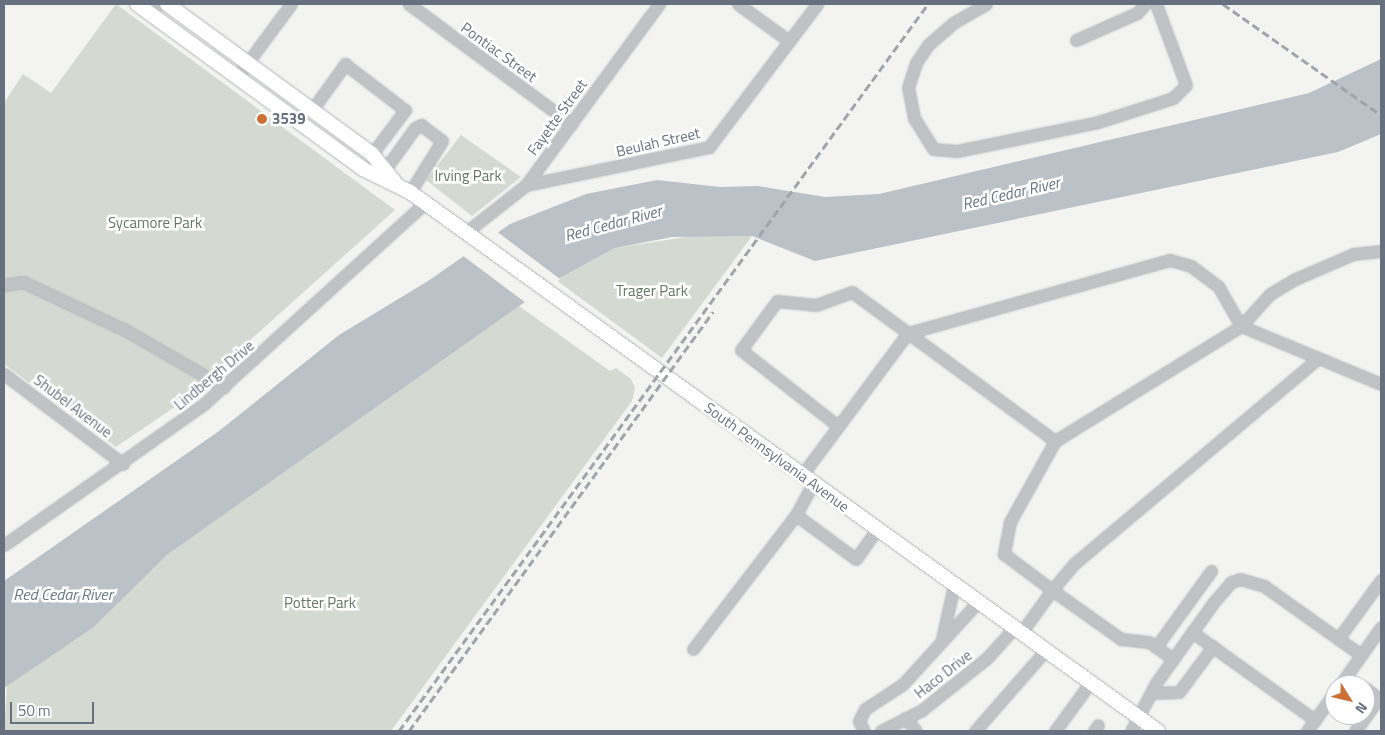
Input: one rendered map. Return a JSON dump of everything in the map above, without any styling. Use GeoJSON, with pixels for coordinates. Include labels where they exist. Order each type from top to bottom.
{"type":"FeatureCollection","features":[{"type":"Feature","properties":{"kind":"main road","name":"South Pennsylvania Avenue"},"geometry":{"type":"LineString","coordinates":[[137,4],[154,9],[237,76],[363,169],[395,182],[410,192],[543,291],[1158,731]]}},
{"type":"Feature","properties":{"kind":"main road","name":"South Pennsylvania Avenue"},"geometry":{"type":"LineString","coordinates":[[167,4],[372,154],[386,168],[395,182]]}},
{"type":"Feature","properties":{"kind":"street"},"geometry":{"type":"LineString","coordinates":[[237,76],[291,4]]}},
{"type":"Feature","properties":{"kind":"street","name":"Pontiac Street"},"geometry":{"type":"LineString","coordinates":[[409,4],[571,124]]}},
{"type":"Feature","properties":{"kind":"street","name":"Fayette Street"},"geometry":{"type":"LineString","coordinates":[[470,237],[526,185],[659,4]]}},
{"type":"Feature","properties":{"kind":"street"},"geometry":{"type":"LineString","coordinates":[[738,4],[789,41]]}},
{"type":"Feature","properties":{"kind":"street","name":"Beulah Street"},"geometry":{"type":"LineString","coordinates":[[526,185],[709,147],[817,4]]}},
{"type":"Feature","properties":{"kind":"street"},"geometry":{"type":"LineString","coordinates":[[986,4],[952,24],[928,45],[916,62],[908,87],[914,118],[933,149],[957,150],[1098,122],[1173,98],[1186,85],[1156,4]]}},
{"type":"Feature","properties":{"kind":"street"},"geometry":{"type":"LineString","coordinates":[[1076,40],[1137,13],[1145,4]]}},
{"type":"Feature","properties":{"kind":"street"},"geometry":{"type":"LineString","coordinates":[[312,110],[345,64],[405,110],[372,154]]}},
{"type":"Feature","properties":{"kind":"street"},"geometry":{"type":"LineString","coordinates":[[386,168],[415,128],[421,125],[442,141],[410,192]]}},
{"type":"Feature","properties":{"kind":"street","name":"Lindbergh Drive"},"geometry":{"type":"LineString","coordinates":[[4,546],[123,464],[224,387],[424,203]]}},
{"type":"Feature","properties":{"kind":"street"},"geometry":{"type":"LineString","coordinates":[[1173,659],[1156,647],[1121,639],[1004,554],[1010,522],[1055,441],[1241,326],[1270,294],[1293,280],[1354,254],[1381,251]]}},
{"type":"Feature","properties":{"kind":"street"},"geometry":{"type":"LineString","coordinates":[[692,649],[796,515],[807,479],[838,426],[908,333],[1170,260],[1192,266],[1218,286],[1241,326],[1316,360],[1381,384]]}},
{"type":"Feature","properties":{"kind":"street"},"geometry":{"type":"LineString","coordinates":[[4,285],[23,282],[127,331],[224,387]]}},
{"type":"Feature","properties":{"kind":"street"},"geometry":{"type":"LineString","coordinates":[[838,426],[743,355],[742,345],[777,301],[816,305],[852,292],[1055,441]]}},
{"type":"Feature","properties":{"kind":"street","name":"Haco Drive"},"geometry":{"type":"LineString","coordinates":[[880,731],[905,718],[987,658],[1018,630],[1075,562],[1316,360]]}},
{"type":"Feature","properties":{"kind":"street","name":"Shubel Avenue"},"geometry":{"type":"LineString","coordinates":[[4,374],[123,464]]}},
{"type":"Feature","properties":{"kind":"street"},"geometry":{"type":"LineString","coordinates":[[796,515],[856,559],[877,529]]}},
{"type":"Feature","properties":{"kind":"street"},"geometry":{"type":"LineString","coordinates":[[1156,647],[1211,571]]}},
{"type":"Feature","properties":{"kind":"street"},"geometry":{"type":"LineString","coordinates":[[1131,731],[1140,718],[1151,693],[1173,659],[1231,582],[1248,579],[1361,655]]}},
{"type":"Feature","properties":{"kind":"street"},"geometry":{"type":"LineString","coordinates":[[1338,638],[1381,580]]}},
{"type":"Feature","properties":{"kind":"street"},"geometry":{"type":"LineString","coordinates":[[941,642],[954,585]]}},
{"type":"Feature","properties":{"kind":"street"},"geometry":{"type":"LineString","coordinates":[[864,731],[859,721],[865,709],[903,684],[978,602]]}},
{"type":"Feature","properties":{"kind":"street"},"geometry":{"type":"LineString","coordinates":[[1347,675],[1381,627]]}},
{"type":"Feature","properties":{"kind":"street"},"geometry":{"type":"LineString","coordinates":[[1192,632],[1315,720]]}},
{"type":"Feature","properties":{"kind":"street"},"geometry":{"type":"LineString","coordinates":[[1151,693],[1179,692],[1213,646]]}},
{"type":"Feature","properties":{"kind":"street"},"geometry":{"type":"LineString","coordinates":[[975,731],[1045,651]]}},
{"type":"Feature","properties":{"kind":"street"},"geometry":{"type":"LineString","coordinates":[[1055,731],[1090,683]]}},
{"type":"Feature","properties":{"kind":"street"},"geometry":{"type":"LineString","coordinates":[[1355,731],[1380,699]]}},
{"type":"Feature","properties":{"kind":"street"},"geometry":{"type":"LineString","coordinates":[[1307,731],[1325,706]]}},
{"type":"Feature","properties":{"kind":"street"},"geometry":{"type":"LineString","coordinates":[[905,718],[916,731]]}},
{"type":"Feature","properties":{"kind":"green space","name":"Sycamore Park"},"geometry":{"type":"Polygon","coordinates":[[[116,4],[395,210],[179,404],[116,447],[4,364],[4,103],[23,74],[51,93],[116,4]]]}},
{"type":"Feature","properties":{"kind":"green space","name":"Irving Park"},"geometry":{"type":"Polygon","coordinates":[[[461,135],[521,177],[472,216],[426,180],[461,135]]]}},
{"type":"Feature","properties":{"kind":"green space","name":"Trager Park"},"geometry":{"type":"Polygon","coordinates":[[[705,234],[752,236],[662,358],[556,280],[615,248],[705,234]]]}},
{"type":"Feature","properties":{"kind":"green space","name":"Potter Park"},"geometry":{"type":"Polygon","coordinates":[[[519,306],[610,371],[616,368],[631,379],[635,388],[632,401],[391,731],[4,731],[7,684],[94,627],[167,555],[519,306]]]}},
{"type":"Feature","properties":{"kind":"water","name":"Red Cedar River"},"geometry":{"type":"Polygon","coordinates":[[[1381,59],[1381,134],[1338,152],[815,261],[752,236],[672,237],[615,248],[556,280],[167,555],[94,627],[4,688],[4,581],[219,431],[339,335],[428,281],[510,224],[586,194],[657,180],[720,187],[758,186],[825,197],[879,194],[1309,93],[1381,59]]]}},
{"type":"Feature","properties":{"kind":"pier"},"geometry":{"type":"Polygon","coordinates":[[[496,231],[560,279],[526,303],[462,255],[496,231]]]}},
{"type":"Feature","properties":{"kind":"railway"},"geometry":{"type":"LineString","coordinates":[[399,731],[928,4]]}},
{"type":"Feature","properties":{"kind":"railway"},"geometry":{"type":"LineString","coordinates":[[1223,4],[1381,115]]}},
{"type":"Feature","properties":{"kind":"railway"},"geometry":{"type":"LineString","coordinates":[[409,731],[713,312]]}},
{"type":"Feature","properties":{"kind":"place","name":"3539"},"geometry":{"type":"Point","coordinates":[262,119]}}]}
